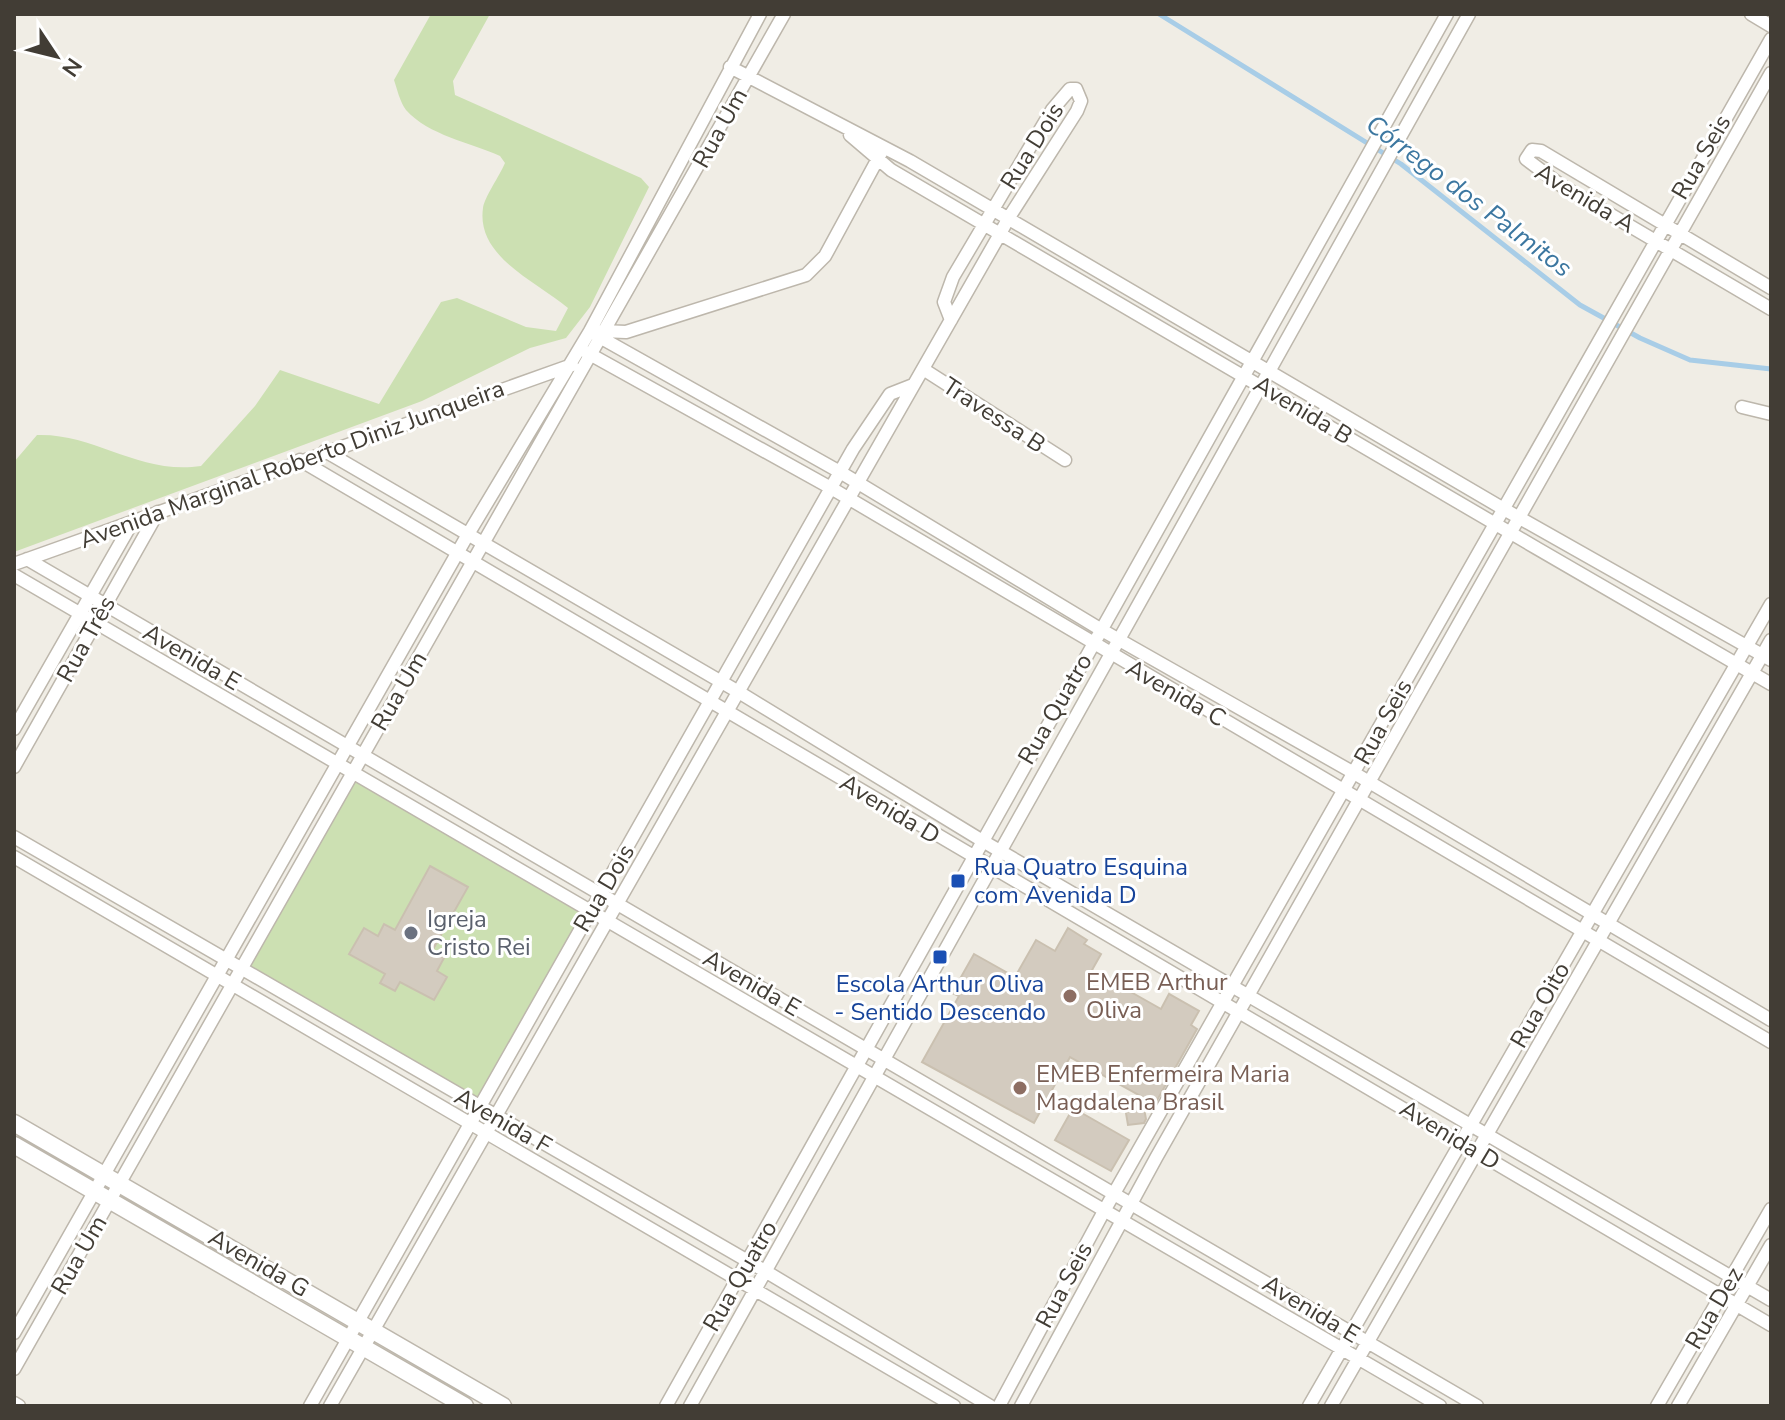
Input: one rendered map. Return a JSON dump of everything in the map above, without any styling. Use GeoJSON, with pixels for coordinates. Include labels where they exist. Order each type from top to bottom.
{"type":"FeatureCollection","features":[{"type":"Feature","properties":{"kind":"street","name":"Rua Um"},"geometry":{"type":"LineString","coordinates":[[112,1179],[226,960],[467,536],[580,348],[760,14]]}},
{"type":"Feature","properties":{"kind":"street","name":"Rua Um"},"geometry":{"type":"LineString","coordinates":[[14,1333],[232,984],[784,14]]}},
{"type":"Feature","properties":{"kind":"street","name":"Rua Quatro"},"geometry":{"type":"LineString","coordinates":[[666,1406],[1447,14]]}},
{"type":"Feature","properties":{"kind":"street","name":"Rua Quatro"},"geometry":{"type":"LineString","coordinates":[[690,1406],[1469,14]]}},
{"type":"Feature","properties":{"kind":"street"},"geometry":{"type":"LineString","coordinates":[[1751,14],[1771,26]]}},
{"type":"Feature","properties":{"kind":"street","name":"Rua Seis"},"geometry":{"type":"LineString","coordinates":[[999,1406],[1104,1211],[1771,39]]}},
{"type":"Feature","properties":{"kind":"street","name":"Avenida B"},"geometry":{"type":"LineString","coordinates":[[730,67],[842,127],[983,224],[1262,385],[1508,534],[1771,684]]}},
{"type":"Feature","properties":{"kind":"street","name":"Rua Seis"},"geometry":{"type":"LineString","coordinates":[[1021,1406],[1130,1203],[1251,995],[1613,347],[1771,73]]}},
{"type":"Feature","properties":{"kind":"street"},"geometry":{"type":"LineString","coordinates":[[1412,76],[1429,85]]}},
{"type":"Feature","properties":{"kind":"street","name":"Rua Dois"},"geometry":{"type":"LineString","coordinates":[[330,1406],[615,903],[923,369],[951,320],[1000,234],[1008,219],[1077,111],[1081,101],[1076,89],[1070,89],[1052,110],[983,224],[946,294],[944,302],[951,320]]}},
{"type":"Feature","properties":{"kind":"street","name":"Avenida A"},"geometry":{"type":"LineString","coordinates":[[1771,288],[1680,231],[1538,150],[1532,150],[1526,159],[1541,173],[1771,309]]}},
{"type":"Feature","properties":{"kind":"street","name":"Avenida B"},"geometry":{"type":"LineString","coordinates":[[881,154],[992,209],[1271,369],[1502,508],[1766,658]]}},
{"type":"Feature","properties":{"kind":"street"},"geometry":{"type":"LineString","coordinates":[[604,335],[626,332],[806,275],[825,256],[881,154]]}},
{"type":"Feature","properties":{"kind":"street","name":"Avenida C"},"geometry":{"type":"LineString","coordinates":[[591,328],[840,472],[1100,629],[1370,782],[1771,1020]]}},
{"type":"Feature","properties":{"kind":"street","name":"Avenida C"},"geometry":{"type":"LineString","coordinates":[[580,348],[831,488],[1771,1042]]}},
{"type":"Feature","properties":{"kind":"street"},"geometry":{"type":"LineString","coordinates":[[570,364],[585,368]]}},
{"type":"Feature","properties":{"kind":"street","name":"Avenida Marginal Roberto Diniz Junqueira"},"geometry":{"type":"LineString","coordinates":[[20,562],[570,364]]}},
{"type":"Feature","properties":{"kind":"street","name":"Travessa B"},"geometry":{"type":"LineString","coordinates":[[923,369],[1065,460]]}},
{"type":"Feature","properties":{"kind":"street","name":"Rua Dois"},"geometry":{"type":"LineString","coordinates":[[310,1406],[840,472],[881,404],[899,388],[913,385]]}},
{"type":"Feature","properties":{"kind":"street"},"geometry":{"type":"LineString","coordinates":[[1742,407],[1771,414]]}},
{"type":"Feature","properties":{"kind":"street"},"geometry":{"type":"LineString","coordinates":[[1348,437],[1357,421]]}},
{"type":"Feature","properties":{"kind":"street","name":"Avenida D"},"geometry":{"type":"LineString","coordinates":[[325,451],[737,691],[981,840],[1771,1300]]}},
{"type":"Feature","properties":{"kind":"street","name":"Avenida D"},"geometry":{"type":"LineString","coordinates":[[300,460],[711,700],[989,868],[1241,1012],[1771,1325]]}},
{"type":"Feature","properties":{"kind":"street","name":"Rua Três"},"geometry":{"type":"LineString","coordinates":[[14,767],[158,512]]}},
{"type":"Feature","properties":{"kind":"street","name":"Rua Três"},"geometry":{"type":"LineString","coordinates":[[14,729],[133,521]]}},
{"type":"Feature","properties":{"kind":"street","name":"Avenida E"},"geometry":{"type":"LineString","coordinates":[[20,562],[90,597],[1477,1406]]}},
{"type":"Feature","properties":{"kind":"street","name":"Avenida E"},"geometry":{"type":"LineString","coordinates":[[14,575],[1440,1406]]}},
{"type":"Feature","properties":{"kind":"street","name":"Rua Oito"},"geometry":{"type":"LineString","coordinates":[[1309,1406],[1771,604]]}},
{"type":"Feature","properties":{"kind":"street","name":"Rua Oito"},"geometry":{"type":"LineString","coordinates":[[1331,1406],[1752,673],[1766,658],[1771,640]]}},
{"type":"Feature","properties":{"kind":"street"},"geometry":{"type":"LineString","coordinates":[[1189,701],[1196,684]]}},
{"type":"Feature","properties":{"kind":"street"},"geometry":{"type":"LineString","coordinates":[[278,729],[287,712]]}},
{"type":"Feature","properties":{"kind":"street"},"geometry":{"type":"LineString","coordinates":[[473,843],[483,826]]}},
{"type":"Feature","properties":{"kind":"street","name":"Avenida F"},"geometry":{"type":"LineString","coordinates":[[14,837],[765,1271],[990,1406]]}},
{"type":"Feature","properties":{"kind":"street","name":"Avenida F"},"geometry":{"type":"LineString","coordinates":[[14,857],[954,1406]]}},
{"type":"Feature","properties":{"kind":"street","name":"Avenida G"},"geometry":{"type":"LineString","coordinates":[[14,1123],[503,1406]]}},
{"type":"Feature","properties":{"kind":"street"},"geometry":{"type":"LineString","coordinates":[[32,1155],[40,1138]]}},
{"type":"Feature","properties":{"kind":"street","name":"Avenida G"},"geometry":{"type":"LineString","coordinates":[[14,1145],[465,1406]]}},
{"type":"Feature","properties":{"kind":"street","name":"Rua Um"},"geometry":{"type":"LineString","coordinates":[[14,1369],[102,1196]]}},
{"type":"Feature","properties":{"kind":"street","name":"Rua Dez"},"geometry":{"type":"LineString","coordinates":[[1657,1406],[1771,1209]]}},
{"type":"Feature","properties":{"kind":"street","name":"Rua Dez"},"geometry":{"type":"LineString","coordinates":[[1678,1406],[1771,1245]]}},
{"type":"Feature","properties":{"kind":"street"},"geometry":{"type":"LineString","coordinates":[[245,1278],[255,1261]]}},
{"type":"Feature","properties":{"kind":"green space"},"geometry":{"type":"Polygon","coordinates":[[[431,14],[490,14],[453,81],[455,95],[641,178],[649,187],[590,307],[566,338],[530,348],[422,401],[14,552],[14,462],[37,435],[79,440],[157,465],[201,466],[255,406],[280,370],[379,404],[441,302],[457,298],[526,327],[556,331],[568,308],[498,254],[483,225],[484,204],[505,163],[500,156],[426,126],[406,110],[400,99],[394,80],[431,14]]]}},
{"type":"Feature","properties":{"kind":"green space"},"geometry":{"type":"Polygon","coordinates":[[[353,773],[591,912],[480,1108],[242,968],[353,773]]]}},
{"type":"Feature","properties":{"kind":"building","name":"Igreja Cristo Rei"},"geometry":{"type":"Polygon","coordinates":[[[430,866],[468,887],[432,951],[444,958],[437,971],[447,977],[434,1000],[400,982],[395,991],[380,983],[385,974],[349,954],[364,928],[378,936],[384,924],[395,930],[430,866]]]}},
{"type":"Feature","properties":{"kind":"building","name":"EMEB Arthur Oliva"},"geometry":{"type":"Polygon","coordinates":[[[1068,928],[1087,940],[1084,944],[1101,954],[1092,970],[1161,1009],[1169,994],[1199,1011],[1191,1025],[1197,1029],[1155,1104],[1070,1057],[1034,1123],[922,1062],[959,996],[952,993],[974,954],[1015,977],[1036,940],[1055,951],[1068,928]]]}},
{"type":"Feature","properties":{"kind":"building"},"geometry":{"type":"Polygon","coordinates":[[[1142,1098],[1144,1123],[1128,1125],[1126,1113],[1142,1098]]]}},
{"type":"Feature","properties":{"kind":"building"},"geometry":{"type":"Polygon","coordinates":[[[1073,1108],[1129,1140],[1111,1171],[1055,1140],[1073,1108]]]}},
{"type":"Feature","properties":{"kind":"waterway","name":"Córrego dos Palmitos"},"geometry":{"type":"LineString","coordinates":[[1159,14],[1401,164],[1580,305],[1640,338],[1690,360],[1771,369]]}},
{"type":"Feature","properties":{"kind":"place","name":"Rua Quatro Esquina com Avenida D"},"geometry":{"type":"Point","coordinates":[958,881]}},
{"type":"Feature","properties":{"kind":"place","name":"Igreja Cristo Rei"},"geometry":{"type":"Point","coordinates":[411,933]}},
{"type":"Feature","properties":{"kind":"place","name":"Escola Arthur Oliva - Sentido Descendo"},"geometry":{"type":"Point","coordinates":[940,957]}},
{"type":"Feature","properties":{"kind":"place","name":"EMEB Arthur Oliva"},"geometry":{"type":"Point","coordinates":[1070,996]}},
{"type":"Feature","properties":{"kind":"place","name":"EMEB Enfermeira Maria Magdalena Brasil"},"geometry":{"type":"Point","coordinates":[1020,1088]}}]}
